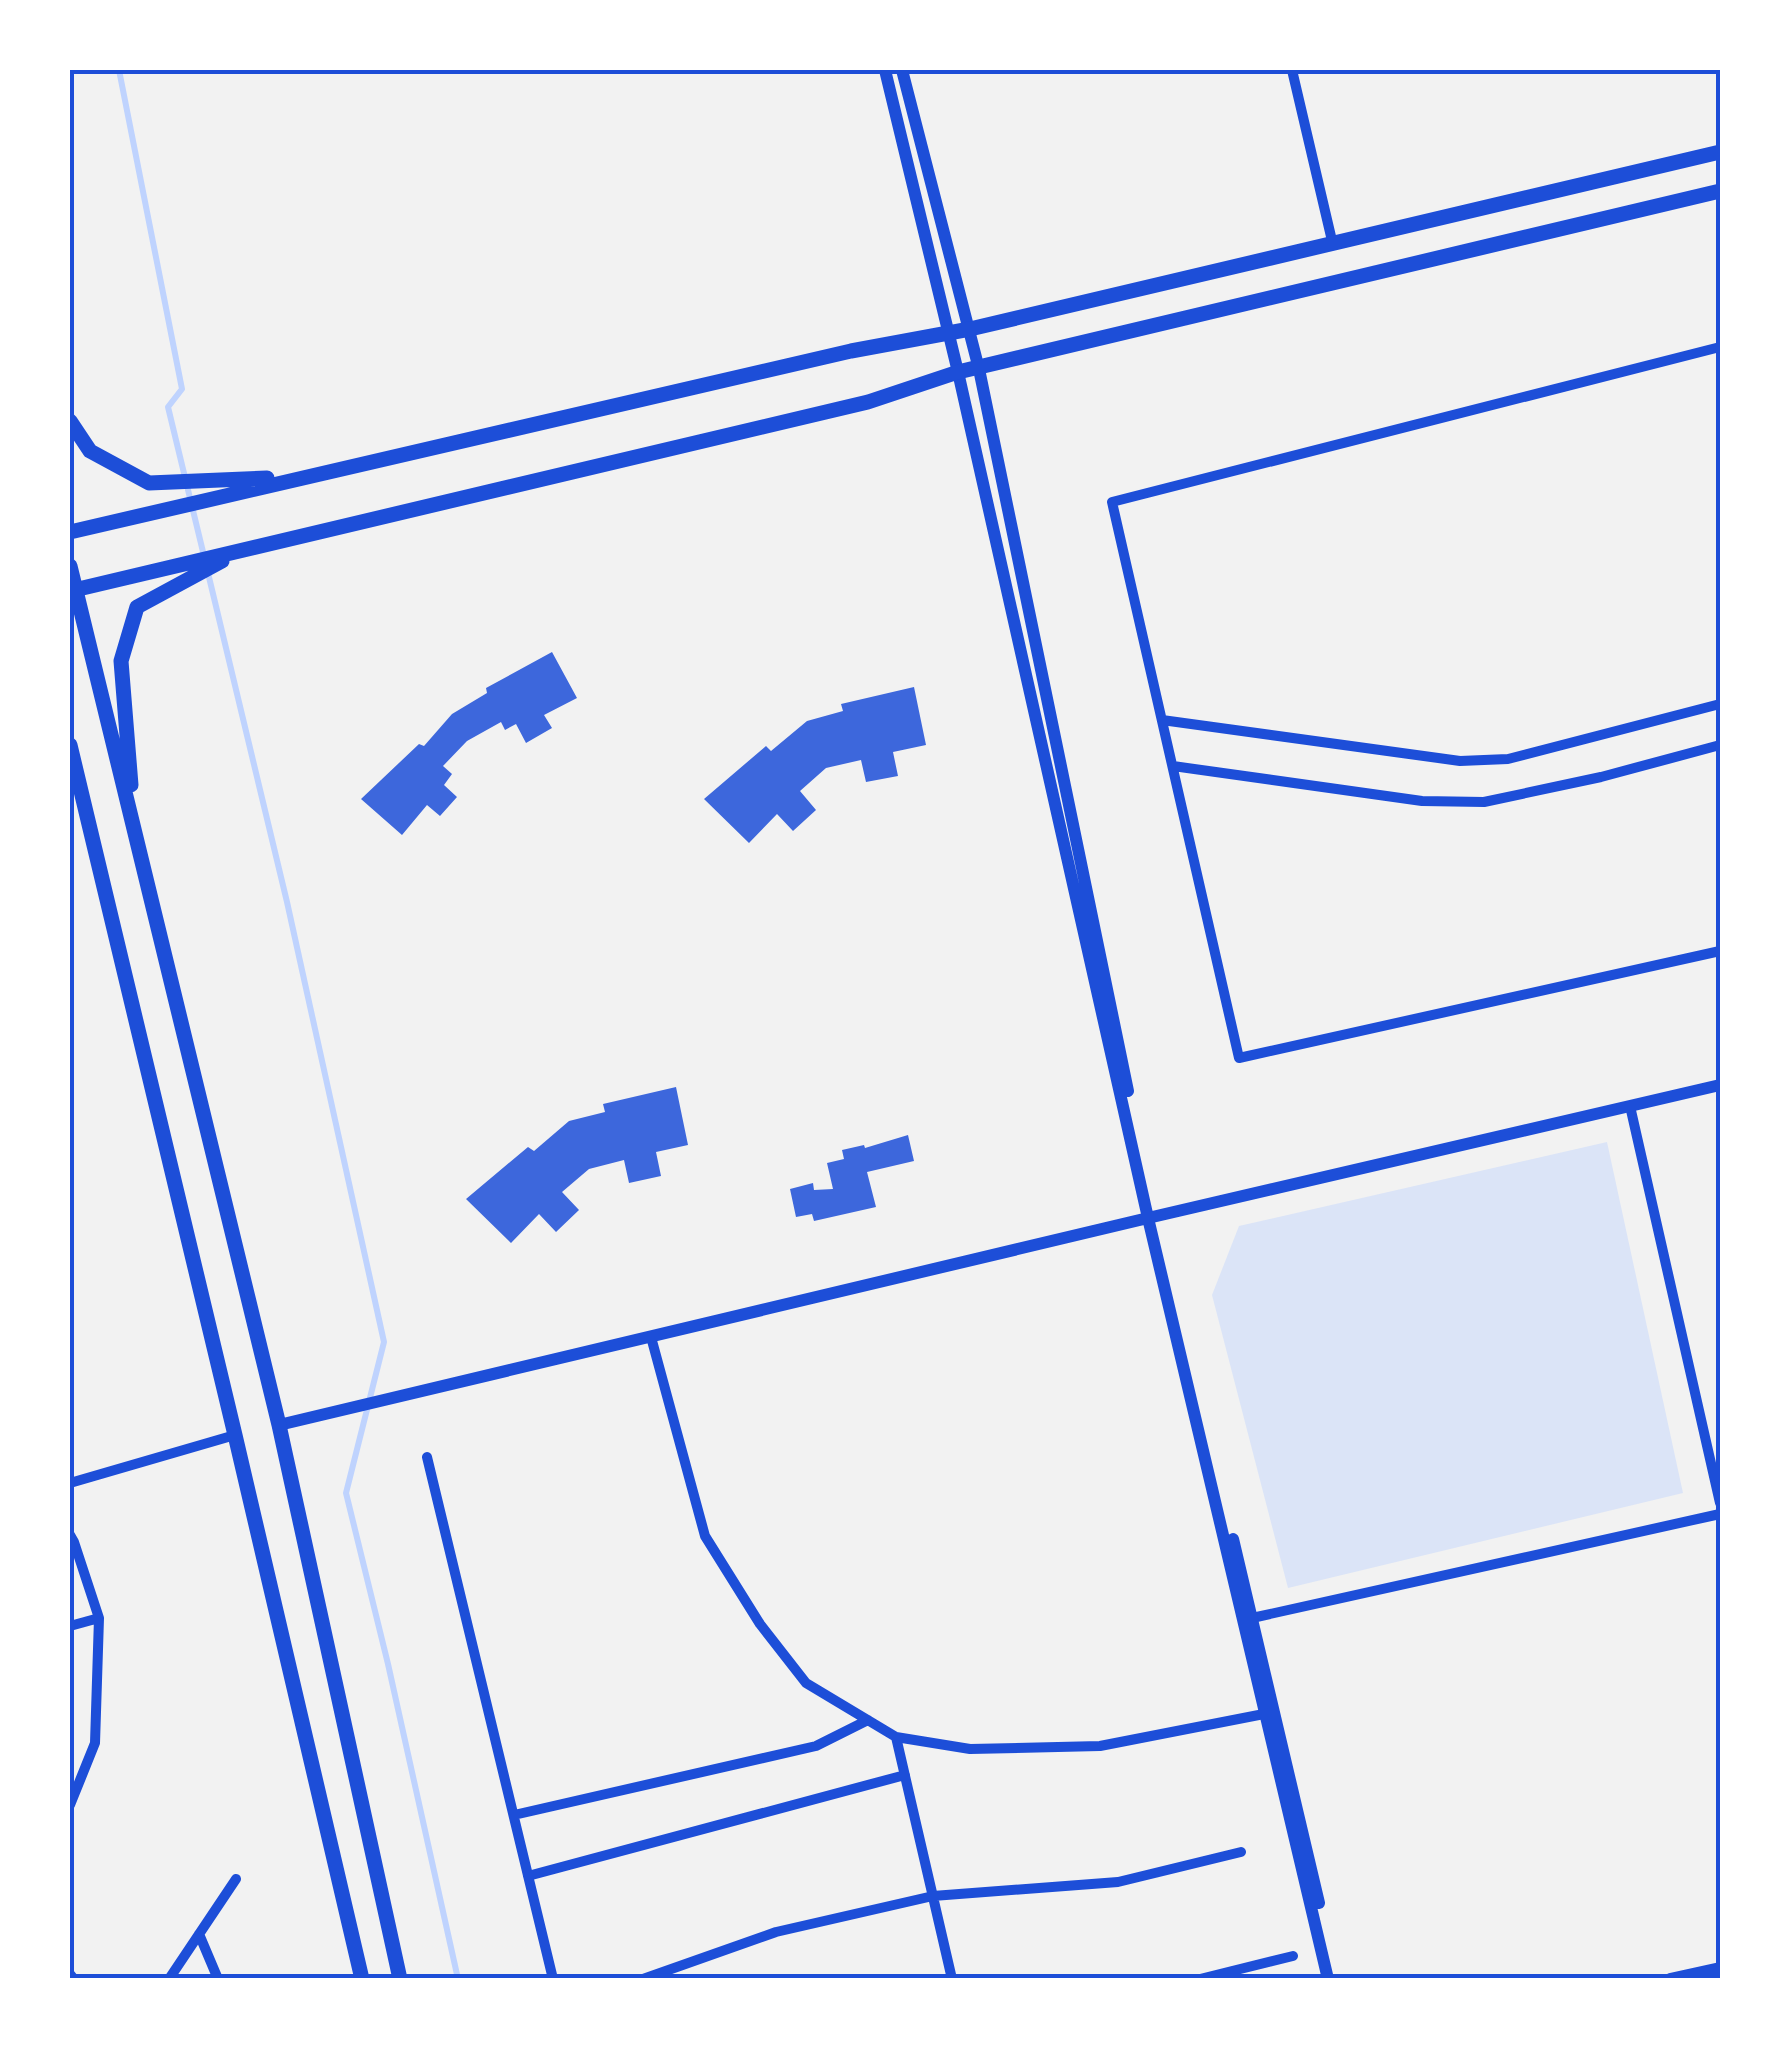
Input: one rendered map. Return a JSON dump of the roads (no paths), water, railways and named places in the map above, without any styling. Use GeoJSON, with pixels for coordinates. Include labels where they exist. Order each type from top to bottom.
{"type":"FeatureCollection","features":[{"type":"Feature","properties":{"kind":"main road"},"geometry":{"type":"LineString","coordinates":[[70,532],[851,352],[970,329],[1720,152]]}},
{"type":"Feature","properties":{"kind":"main road"},"geometry":{"type":"LineString","coordinates":[[73,590],[193,569],[244,550],[868,402],[958,372],[1720,191]]}},
{"type":"Feature","properties":{"kind":"main road"},"geometry":{"type":"LineString","coordinates":[[70,421],[90,451],[150,483],[324,473]]}},
{"type":"Feature","properties":{"kind":"main road"},"geometry":{"type":"LineString","coordinates":[[70,566],[279,1425],[400,1979]]}},
{"type":"Feature","properties":{"kind":"main road"},"geometry":{"type":"LineString","coordinates":[[134,829],[122,660],[138,607],[193,569]]}},
{"type":"Feature","properties":{"kind":"main road"},"geometry":{"type":"LineString","coordinates":[[70,745],[362,1979]]}},
{"type":"Feature","properties":{"kind":"street"},"geometry":{"type":"LineString","coordinates":[[885,70],[1151,1217],[1336,1979]]}},
{"type":"Feature","properties":{"kind":"street"},"geometry":{"type":"LineString","coordinates":[[902,70],[970,329],[1151,1217],[1252,1618],[1328,1979]]}},
{"type":"Feature","properties":{"kind":"street"},"geometry":{"type":"LineString","coordinates":[[1292,70],[1333,245]]}},
{"type":"Feature","properties":{"kind":"street"},"geometry":{"type":"LineString","coordinates":[[1720,348],[1112,502],[1239,1058],[1720,951]]}},
{"type":"Feature","properties":{"kind":"street"},"geometry":{"type":"LineString","coordinates":[[1162,720],[1460,761],[1508,758],[1720,704]]}},
{"type":"Feature","properties":{"kind":"street"},"geometry":{"type":"LineString","coordinates":[[1173,766],[1422,801],[1484,802],[1602,778],[1720,746]]}},
{"type":"Feature","properties":{"kind":"street"},"geometry":{"type":"LineString","coordinates":[[279,1425],[1720,1085]]}},
{"type":"Feature","properties":{"kind":"street"},"geometry":{"type":"LineString","coordinates":[[1630,1106],[1720,1503]]}},
{"type":"Feature","properties":{"kind":"street"},"geometry":{"type":"LineString","coordinates":[[651,1337],[705,1536],[760,1624],[806,1684],[896,1737],[970,1749],[1100,1746],[1270,1713]]}},
{"type":"Feature","properties":{"kind":"street"},"geometry":{"type":"LineString","coordinates":[[70,1483],[235,1435]]}},
{"type":"Feature","properties":{"kind":"street"},"geometry":{"type":"LineString","coordinates":[[427,1457],[553,1979]]}},
{"type":"Feature","properties":{"kind":"street"},"geometry":{"type":"LineString","coordinates":[[1252,1618],[1720,1514]]}},
{"type":"Feature","properties":{"kind":"street"},"geometry":{"type":"LineString","coordinates":[[70,1535],[99,1618],[95,1743],[70,1805]]}},
{"type":"Feature","properties":{"kind":"street"},"geometry":{"type":"LineString","coordinates":[[70,1626],[99,1618]]}},
{"type":"Feature","properties":{"kind":"street"},"geometry":{"type":"LineString","coordinates":[[514,1815],[816,1746],[868,1720]]}},
{"type":"Feature","properties":{"kind":"street"},"geometry":{"type":"LineString","coordinates":[[896,1737],[952,1979]]}},
{"type":"Feature","properties":{"kind":"street"},"geometry":{"type":"LineString","coordinates":[[528,1876],[905,1775]]}},
{"type":"Feature","properties":{"kind":"street"},"geometry":{"type":"LineString","coordinates":[[643,1979],[776,1932],[933,1896],[1118,1882],[1241,1852]]}},
{"type":"Feature","properties":{"kind":"street"},"geometry":{"type":"LineString","coordinates":[[169,1979],[236,1878]]}},
{"type":"Feature","properties":{"kind":"street"},"geometry":{"type":"LineString","coordinates":[[199,1934],[218,1979]]}},
{"type":"Feature","properties":{"kind":"street"},"geometry":{"type":"LineString","coordinates":[[1200,1979],[1293,1956]]}},
{"type":"Feature","properties":{"kind":"street"},"geometry":{"type":"LineString","coordinates":[[1670,1979],[1720,1968]]}},
{"type":"Feature","properties":{"kind":"waterway"},"geometry":{"type":"LineString","coordinates":[[119,70],[182,389],[168,407],[204,556]]}},
{"type":"Feature","properties":{"kind":"waterway"},"geometry":{"type":"LineString","coordinates":[[208,573],[287,902],[384,1342],[346,1493],[458,1979]]}}]}
